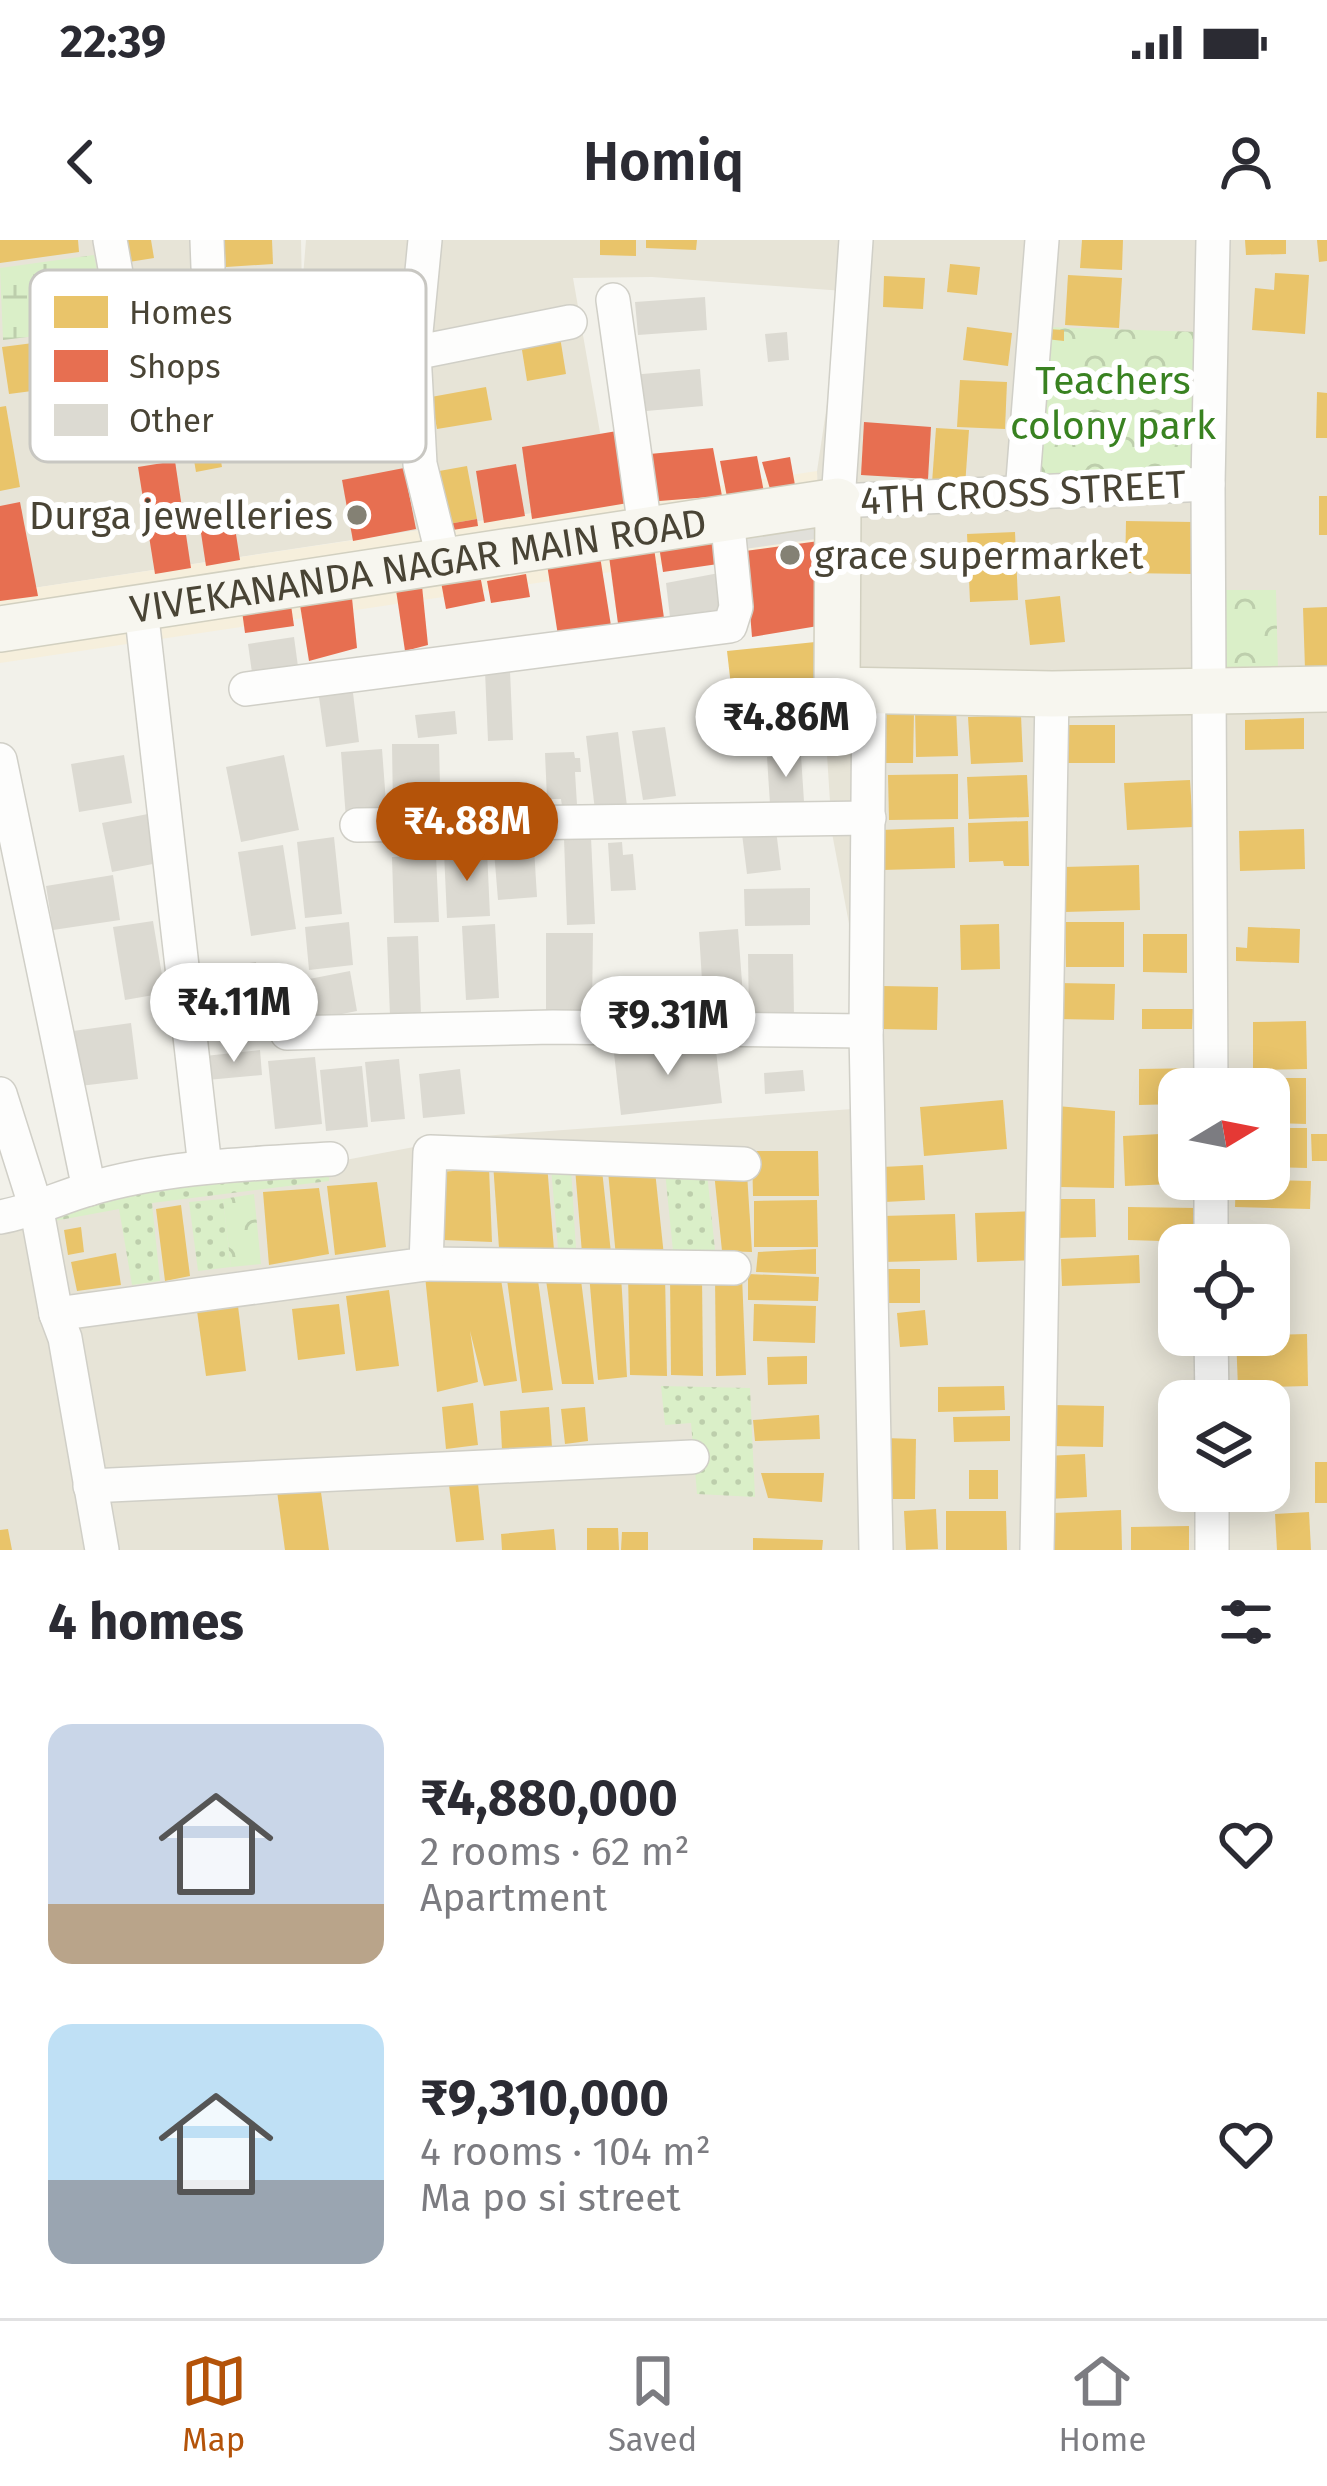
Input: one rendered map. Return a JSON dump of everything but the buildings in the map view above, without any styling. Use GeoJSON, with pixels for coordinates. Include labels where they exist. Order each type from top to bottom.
{"type":"FeatureCollection","features":[{"type":"Feature","properties":{"kind":"main road","name":"VIVEKANANDA NAGAR MAIN ROAD"},"geometry":{"type":"LineString","coordinates":[[0,629],[838,501]]}},
{"type":"Feature","properties":{"kind":"main road"},"geometry":{"type":"LineString","coordinates":[[838,501],[837,690],[1052,694],[1327,689]]}},
{"type":"Feature","properties":{"kind":"street"},"geometry":{"type":"LineString","coordinates":[[110,240],[115,270]]}},
{"type":"Feature","properties":{"kind":"street"},"geometry":{"type":"LineString","coordinates":[[422,270],[425,240]]}},
{"type":"Feature","properties":{"kind":"street"},"geometry":{"type":"LineString","coordinates":[[838,501],[856,240]]}},
{"type":"Feature","properties":{"kind":"street"},"geometry":{"type":"LineString","coordinates":[[1022,493],[1042,240]]}},
{"type":"Feature","properties":{"kind":"street"},"geometry":{"type":"LineString","coordinates":[[1210,1068],[1208,484],[1213,240]]}},
{"type":"Feature","properties":{"kind":"street"},"geometry":{"type":"LineString","coordinates":[[613,300],[645,528]]}},
{"type":"Feature","properties":{"kind":"street"},"geometry":{"type":"LineString","coordinates":[[426,351],[569,322]]}},
{"type":"Feature","properties":{"kind":"street"},"geometry":{"type":"LineString","coordinates":[[420,462],[444,561]]}},
{"type":"Feature","properties":{"kind":"street","name":"4TH CROSS STREET"},"geometry":{"type":"LineString","coordinates":[[838,501],[1208,484]]}},
{"type":"Feature","properties":{"kind":"street"},"geometry":{"type":"LineString","coordinates":[[246,689],[730,626],[736,607],[727,517]]}},
{"type":"Feature","properties":{"kind":"street"},"geometry":{"type":"LineString","coordinates":[[141,609],[206,1167]]}},
{"type":"Feature","properties":{"kind":"street"},"geometry":{"type":"LineString","coordinates":[[869,690],[866,1031],[876,1550]]}},
{"type":"Feature","properties":{"kind":"street"},"geometry":{"type":"LineString","coordinates":[[1037,1550],[1052,694]]}},
{"type":"Feature","properties":{"kind":"street"},"geometry":{"type":"LineString","coordinates":[[0,760],[89,1189]]}},
{"type":"Feature","properties":{"kind":"street"},"geometry":{"type":"LineString","coordinates":[[357,825],[869,818]]}},
{"type":"Feature","properties":{"kind":"street"},"geometry":{"type":"LineString","coordinates":[[286,1033],[554,1027],[866,1031]]}},
{"type":"Feature","properties":{"kind":"street"},"geometry":{"type":"LineString","coordinates":[[0,1094],[37,1210],[102,1550]]}},
{"type":"Feature","properties":{"kind":"street"},"geometry":{"type":"LineString","coordinates":[[426,1264],[430,1152],[745,1164]]}},
{"type":"Feature","properties":{"kind":"street"},"geometry":{"type":"LineString","coordinates":[[0,1217],[37,1210],[89,1189],[206,1167],[331,1159]]}},
{"type":"Feature","properties":{"kind":"street"},"geometry":{"type":"LineString","coordinates":[[56,1314],[426,1264],[734,1268]]}},
{"type":"Feature","properties":{"kind":"street"},"geometry":{"type":"LineString","coordinates":[[90,1486],[692,1457]]}},
{"type":"Feature","properties":{"kind":"street"},"geometry":{"type":"LineString","coordinates":[[1212,1512],[1212,1550]]}},
{"type":"Feature","properties":{"kind":"shaded area"},"geometry":{"type":"Polygon","coordinates":[[[0,240],[301,240],[302,270],[30,270],[30,462],[426,462],[426,270],[304,270],[306,240],[1327,240],[1327,1550],[0,1550],[0,1225],[467,1137],[853,1109],[853,945],[832,833],[817,471],[844,291],[652,277],[573,278],[612,501],[0,593],[0,240]]]}},
{"type":"Feature","properties":{"kind":"shaded area"},"geometry":{"type":"Polygon","coordinates":[[[817,471],[819,541],[0,663],[0,593],[817,471]]]}},
{"type":"Feature","properties":{"kind":"shaded area"},"geometry":{"type":"Polygon","coordinates":[[[816,522],[816,539],[745,549],[743,532],[816,522]]]}},
{"type":"Feature","properties":{"kind":"green space"},"geometry":{"type":"Polygon","coordinates":[[[94,255],[97,270],[30,270],[30,337],[3,340],[0,268],[94,255]]]}},
{"type":"Feature","properties":{"kind":"green space","name":"Teachers colony park"},"geometry":{"type":"Polygon","coordinates":[[[1045,327],[1200,332],[1199,471],[1034,481],[1045,327]]]}},
{"type":"Feature","properties":{"kind":"green space"},"geometry":{"type":"Polygon","coordinates":[[[1220,590],[1276,590],[1278,670],[1223,667],[1220,590]]]}},
{"type":"Feature","properties":{"kind":"green space"},"geometry":{"type":"Polygon","coordinates":[[[330,1165],[329,1181],[152,1203],[160,1281],[132,1285],[119,1209],[49,1222],[90,1193],[330,1165]]]}},
{"type":"Feature","properties":{"kind":"green space"},"geometry":{"type":"Polygon","coordinates":[[[551,1168],[571,1168],[576,1249],[558,1248],[551,1168]]]}},
{"type":"Feature","properties":{"kind":"green space"},"geometry":{"type":"Polygon","coordinates":[[[665,1172],[707,1173],[715,1250],[673,1251],[665,1172]]]}},
{"type":"Feature","properties":{"kind":"green space"},"geometry":{"type":"Polygon","coordinates":[[[254,1194],[261,1264],[231,1267],[223,1199],[254,1194]]]}},
{"type":"Feature","properties":{"kind":"green space"},"geometry":{"type":"Polygon","coordinates":[[[223,1199],[231,1267],[198,1271],[189,1202],[223,1199]]]}},
{"type":"Feature","properties":{"kind":"green space"},"geometry":{"type":"Polygon","coordinates":[[[661,1386],[750,1388],[755,1497],[697,1494],[691,1423],[665,1425],[661,1386]]]}},
{"type":"Feature","properties":{"kind":"place","name":"Durga jewelleries"},"geometry":{"type":"Point","coordinates":[357,515]}},
{"type":"Feature","properties":{"kind":"place","name":"grace supermarket"},"geometry":{"type":"Point","coordinates":[790,555]}}]}
